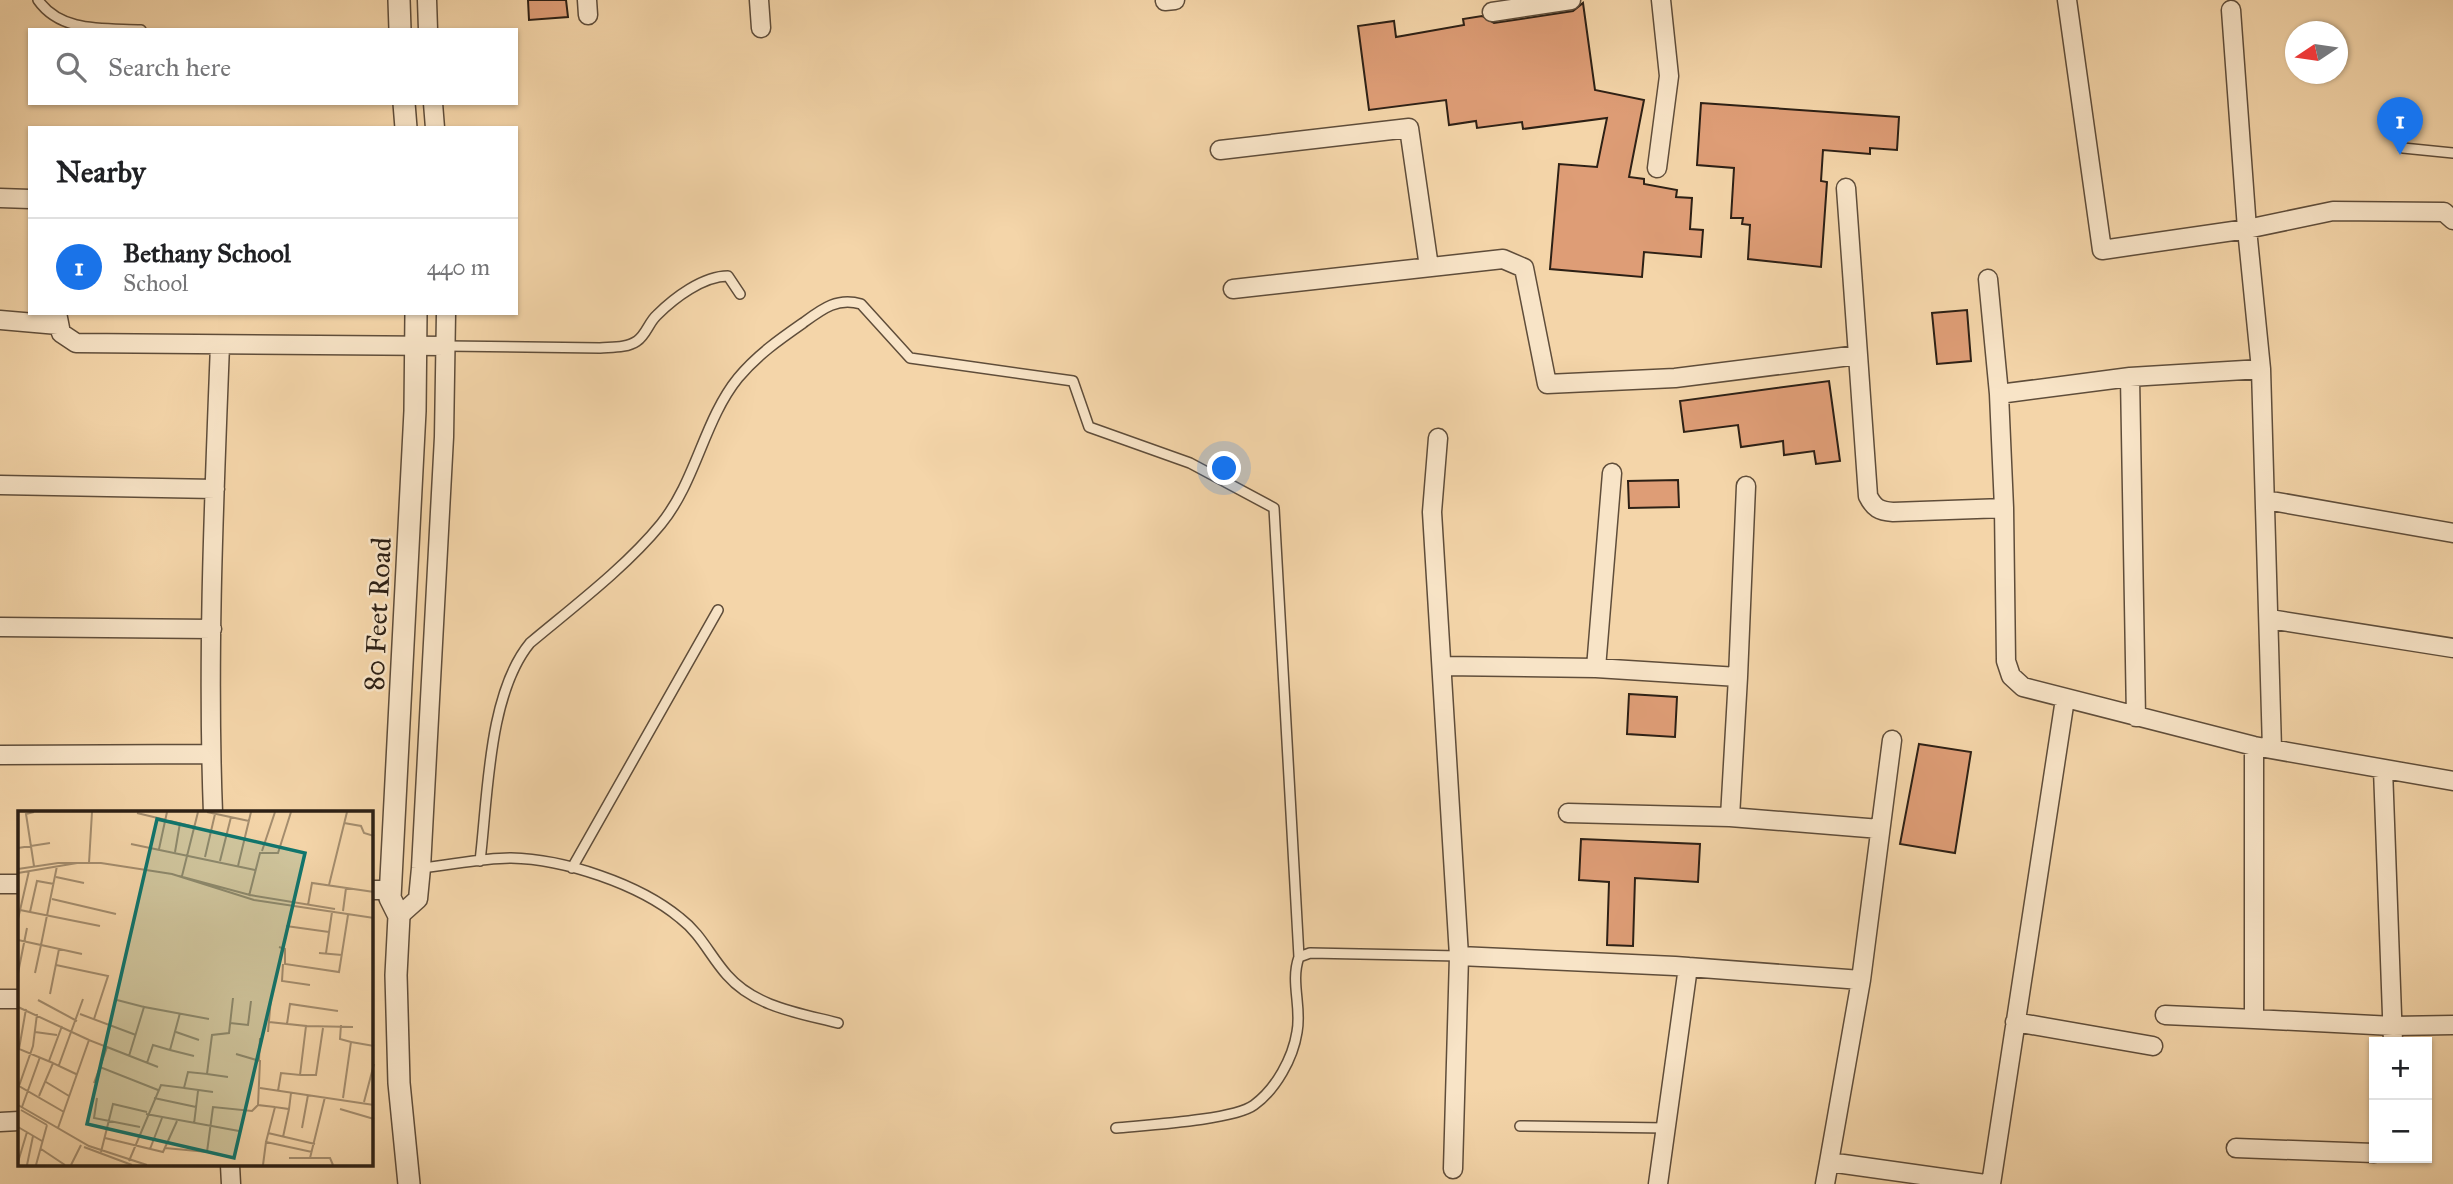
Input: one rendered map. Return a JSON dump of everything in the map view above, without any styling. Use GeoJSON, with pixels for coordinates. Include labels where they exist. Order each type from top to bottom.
{"type":"FeatureCollection","features":[{"type":"Feature","properties":{"kind":"street"},"geometry":{"type":"LineString","coordinates":[[399,0],[400,28]]}},
{"type":"Feature","properties":{"kind":"street"},"geometry":{"type":"LineString","coordinates":[[427,0],[429,28]]}},
{"type":"Feature","properties":{"kind":"street"},"geometry":{"type":"LineString","coordinates":[[759,0],[761,28]]}},
{"type":"Feature","properties":{"kind":"street"},"geometry":{"type":"LineString","coordinates":[[1492,12],[1571,0]]}},
{"type":"Feature","properties":{"kind":"street"},"geometry":{"type":"LineString","coordinates":[[1657,168],[1669,76],[1661,0]]}},
{"type":"Feature","properties":{"kind":"street"},"geometry":{"type":"LineString","coordinates":[[2067,0],[2102,250],[2247,229],[2354,209],[2444,212],[2453,219]]}},
{"type":"Feature","properties":{"kind":"street"},"geometry":{"type":"LineString","coordinates":[[2231,10],[2247,229],[2262,369],[2272,749]]}},
{"type":"Feature","properties":{"kind":"street"},"geometry":{"type":"LineString","coordinates":[[404,105],[406,126]]}},
{"type":"Feature","properties":{"kind":"street"},"geometry":{"type":"LineString","coordinates":[[433,105],[435,126]]}},
{"type":"Feature","properties":{"kind":"street"},"geometry":{"type":"LineString","coordinates":[[1220,150],[1409,128],[1429,267]]}},
{"type":"Feature","properties":{"kind":"street"},"geometry":{"type":"LineString","coordinates":[[1846,188],[1868,496],[1873,506],[1880,511],[2004,508]]}},
{"type":"Feature","properties":{"kind":"street"},"geometry":{"type":"LineString","coordinates":[[0,198],[28,199]]}},
{"type":"Feature","properties":{"kind":"street"},"geometry":{"type":"LineString","coordinates":[[1234,289],[1503,259],[1524,268],[1547,384],[1675,378],[1858,355]]}},
{"type":"Feature","properties":{"kind":"street"},"geometry":{"type":"LineString","coordinates":[[1988,279],[1999,394],[2006,662],[2011,676],[2023,687],[2254,746],[2453,780]]}},
{"type":"Feature","properties":{"kind":"street","name":"80 Feet Road"},"geometry":{"type":"LineString","coordinates":[[399,916],[390,898],[381,890],[417,345],[416,315]]}},
{"type":"Feature","properties":{"kind":"street"},"geometry":{"type":"LineString","coordinates":[[409,1184],[399,1083],[396,975],[399,916],[418,899],[421,868],[444,437],[446,315]]}},
{"type":"Feature","properties":{"kind":"street"},"geometry":{"type":"LineString","coordinates":[[0,320],[58,319],[67,340],[76,343],[446,346]]}},
{"type":"Feature","properties":{"kind":"street"},"geometry":{"type":"LineString","coordinates":[[213,811],[212,629],[220,345]]}},
{"type":"Feature","properties":{"kind":"street"},"geometry":{"type":"LineString","coordinates":[[1999,394],[2130,377],[2262,369]]}},
{"type":"Feature","properties":{"kind":"street"},"geometry":{"type":"LineString","coordinates":[[2130,377],[2136,717]]}},
{"type":"Feature","properties":{"kind":"street"},"geometry":{"type":"LineString","coordinates":[[1437,438],[1432,512],[1459,956],[1452,1169]]}},
{"type":"Feature","properties":{"kind":"street"},"geometry":{"type":"LineString","coordinates":[[1596,668],[1612,473]]}},
{"type":"Feature","properties":{"kind":"street"},"geometry":{"type":"LineString","coordinates":[[0,485],[215,489]]}},
{"type":"Feature","properties":{"kind":"street"},"geometry":{"type":"LineString","coordinates":[[1730,817],[1746,486]]}},
{"type":"Feature","properties":{"kind":"street"},"geometry":{"type":"LineString","coordinates":[[2266,500],[2453,533]]}},
{"type":"Feature","properties":{"kind":"street"},"geometry":{"type":"LineString","coordinates":[[2270,619],[2453,648]]}},
{"type":"Feature","properties":{"kind":"street"},"geometry":{"type":"LineString","coordinates":[[0,627],[212,629]]}},
{"type":"Feature","properties":{"kind":"street"},"geometry":{"type":"LineString","coordinates":[[1441,666],[1596,668],[1738,677]]}},
{"type":"Feature","properties":{"kind":"street"},"geometry":{"type":"LineString","coordinates":[[1992,1184],[2065,699]]}},
{"type":"Feature","properties":{"kind":"street"},"geometry":{"type":"LineString","coordinates":[[1825,1184],[1861,980],[1892,740]]}},
{"type":"Feature","properties":{"kind":"street"},"geometry":{"type":"LineString","coordinates":[[2254,746],[2254,1019]]}},
{"type":"Feature","properties":{"kind":"street"},"geometry":{"type":"LineString","coordinates":[[0,755],[211,754]]}},
{"type":"Feature","properties":{"kind":"street"},"geometry":{"type":"LineString","coordinates":[[2383,769],[2393,1034]]}},
{"type":"Feature","properties":{"kind":"street"},"geometry":{"type":"LineString","coordinates":[[1568,813],[1730,817],[1880,829]]}},
{"type":"Feature","properties":{"kind":"street"},"geometry":{"type":"LineString","coordinates":[[0,884],[18,884]]}},
{"type":"Feature","properties":{"kind":"street"},"geometry":{"type":"LineString","coordinates":[[1459,956],[1688,967],[1861,980]]}},
{"type":"Feature","properties":{"kind":"street"},"geometry":{"type":"LineString","coordinates":[[1658,1184],[1688,967]]}},
{"type":"Feature","properties":{"kind":"street"},"geometry":{"type":"LineString","coordinates":[[0,999],[18,999]]}},
{"type":"Feature","properties":{"kind":"street"},"geometry":{"type":"LineString","coordinates":[[2165,1015],[2254,1019],[2393,1034],[2453,1025]]}},
{"type":"Feature","properties":{"kind":"street"},"geometry":{"type":"LineString","coordinates":[[2015,1022],[2153,1046]]}},
{"type":"Feature","properties":{"kind":"street"},"geometry":{"type":"LineString","coordinates":[[0,1122],[18,1121]]}},
{"type":"Feature","properties":{"kind":"street"},"geometry":{"type":"LineString","coordinates":[[2236,1148],[2369,1153]]}},
{"type":"Feature","properties":{"kind":"street"},"geometry":{"type":"LineString","coordinates":[[1829,1163],[1985,1184]]}},
{"type":"Feature","properties":{"kind":"street"},"geometry":{"type":"LineString","coordinates":[[230,1166],[231,1184]]}},
{"type":"Feature","properties":{"kind":"lane"},"geometry":{"type":"LineString","coordinates":[[38,0],[59,21],[80,26],[110,28]]}},
{"type":"Feature","properties":{"kind":"lane"},"geometry":{"type":"LineString","coordinates":[[2403,148],[2453,153]]}},
{"type":"Feature","properties":{"kind":"lane"},"geometry":{"type":"LineString","coordinates":[[446,346],[625,346],[639,340],[656,316],[701,283],[716,276],[728,276],[740,294]]}},
{"type":"Feature","properties":{"kind":"lane"},"geometry":{"type":"LineString","coordinates":[[480,861],[497,723],[515,661],[530,643],[661,524],[687,481],[720,406],[737,379],[760,353],[828,305],[851,301],[861,304],[910,358],[1073,381],[1088,427],[1190,463],[1274,508],[1299,957],[1294,970],[1298,1030],[1290,1058],[1270,1090],[1253,1106],[1231,1114],[1116,1128]]}},
{"type":"Feature","properties":{"kind":"lane"},"geometry":{"type":"LineString","coordinates":[[572,868],[718,610]]}},
{"type":"Feature","properties":{"kind":"lane"},"geometry":{"type":"LineString","coordinates":[[421,868],[511,858],[594,873],[678,915],[699,934],[727,975],[747,993],[768,1004],[838,1023]]}},
{"type":"Feature","properties":{"kind":"lane"},"geometry":{"type":"LineString","coordinates":[[1299,957],[1310,953],[1459,956]]}},
{"type":"Feature","properties":{"kind":"lane"},"geometry":{"type":"LineString","coordinates":[[1520,1126],[1666,1128]]}},
{"type":"Feature","properties":{"kind":"building"},"geometry":{"type":"Polygon","coordinates":[[[528,0],[566,0],[568,17],[529,20],[528,0]]]}},
{"type":"Feature","properties":{"kind":"building"},"geometry":{"type":"Polygon","coordinates":[[[1583,3],[1595,90],[1644,100],[1629,177],[1644,179],[1644,184],[1677,190],[1676,197],[1692,198],[1690,229],[1703,230],[1701,257],[1644,252],[1642,277],[1550,269],[1559,164],[1597,167],[1607,118],[1523,129],[1522,122],[1477,128],[1476,121],[1449,125],[1446,100],[1369,110],[1358,26],[1394,21],[1396,37],[1464,25],[1463,19],[1482,16],[1494,23],[1573,11],[1583,3]]]}},
{"type":"Feature","properties":{"kind":"building"},"geometry":{"type":"Polygon","coordinates":[[[1701,103],[1899,117],[1897,150],[1870,148],[1870,154],[1823,150],[1821,181],[1827,182],[1821,267],[1748,259],[1750,225],[1742,224],[1743,218],[1731,218],[1734,168],[1697,165],[1701,103]]]}},
{"type":"Feature","properties":{"kind":"building"},"geometry":{"type":"Polygon","coordinates":[[[1967,310],[1971,361],[1937,364],[1932,313],[1967,310]]]}},
{"type":"Feature","properties":{"kind":"building"},"geometry":{"type":"Polygon","coordinates":[[[1829,381],[1840,461],[1816,464],[1814,451],[1784,455],[1783,441],[1741,447],[1738,425],[1684,432],[1680,401],[1829,381]]]}},
{"type":"Feature","properties":{"kind":"building"},"geometry":{"type":"Polygon","coordinates":[[[1678,480],[1679,507],[1629,508],[1628,481],[1678,480]]]}},
{"type":"Feature","properties":{"kind":"building"},"geometry":{"type":"Polygon","coordinates":[[[1629,694],[1677,697],[1675,737],[1627,734],[1629,694]]]}},
{"type":"Feature","properties":{"kind":"building"},"geometry":{"type":"Polygon","coordinates":[[[1919,744],[1971,752],[1955,853],[1900,844],[1919,744]]]}},
{"type":"Feature","properties":{"kind":"building"},"geometry":{"type":"Polygon","coordinates":[[[1581,839],[1700,844],[1698,882],[1635,878],[1633,946],[1607,945],[1609,882],[1579,880],[1581,839]]]}},
{"type":"Feature","properties":{"kind":"place","name":"Bethany School"},"geometry":{"type":"Point","coordinates":[2400,155]}}]}
